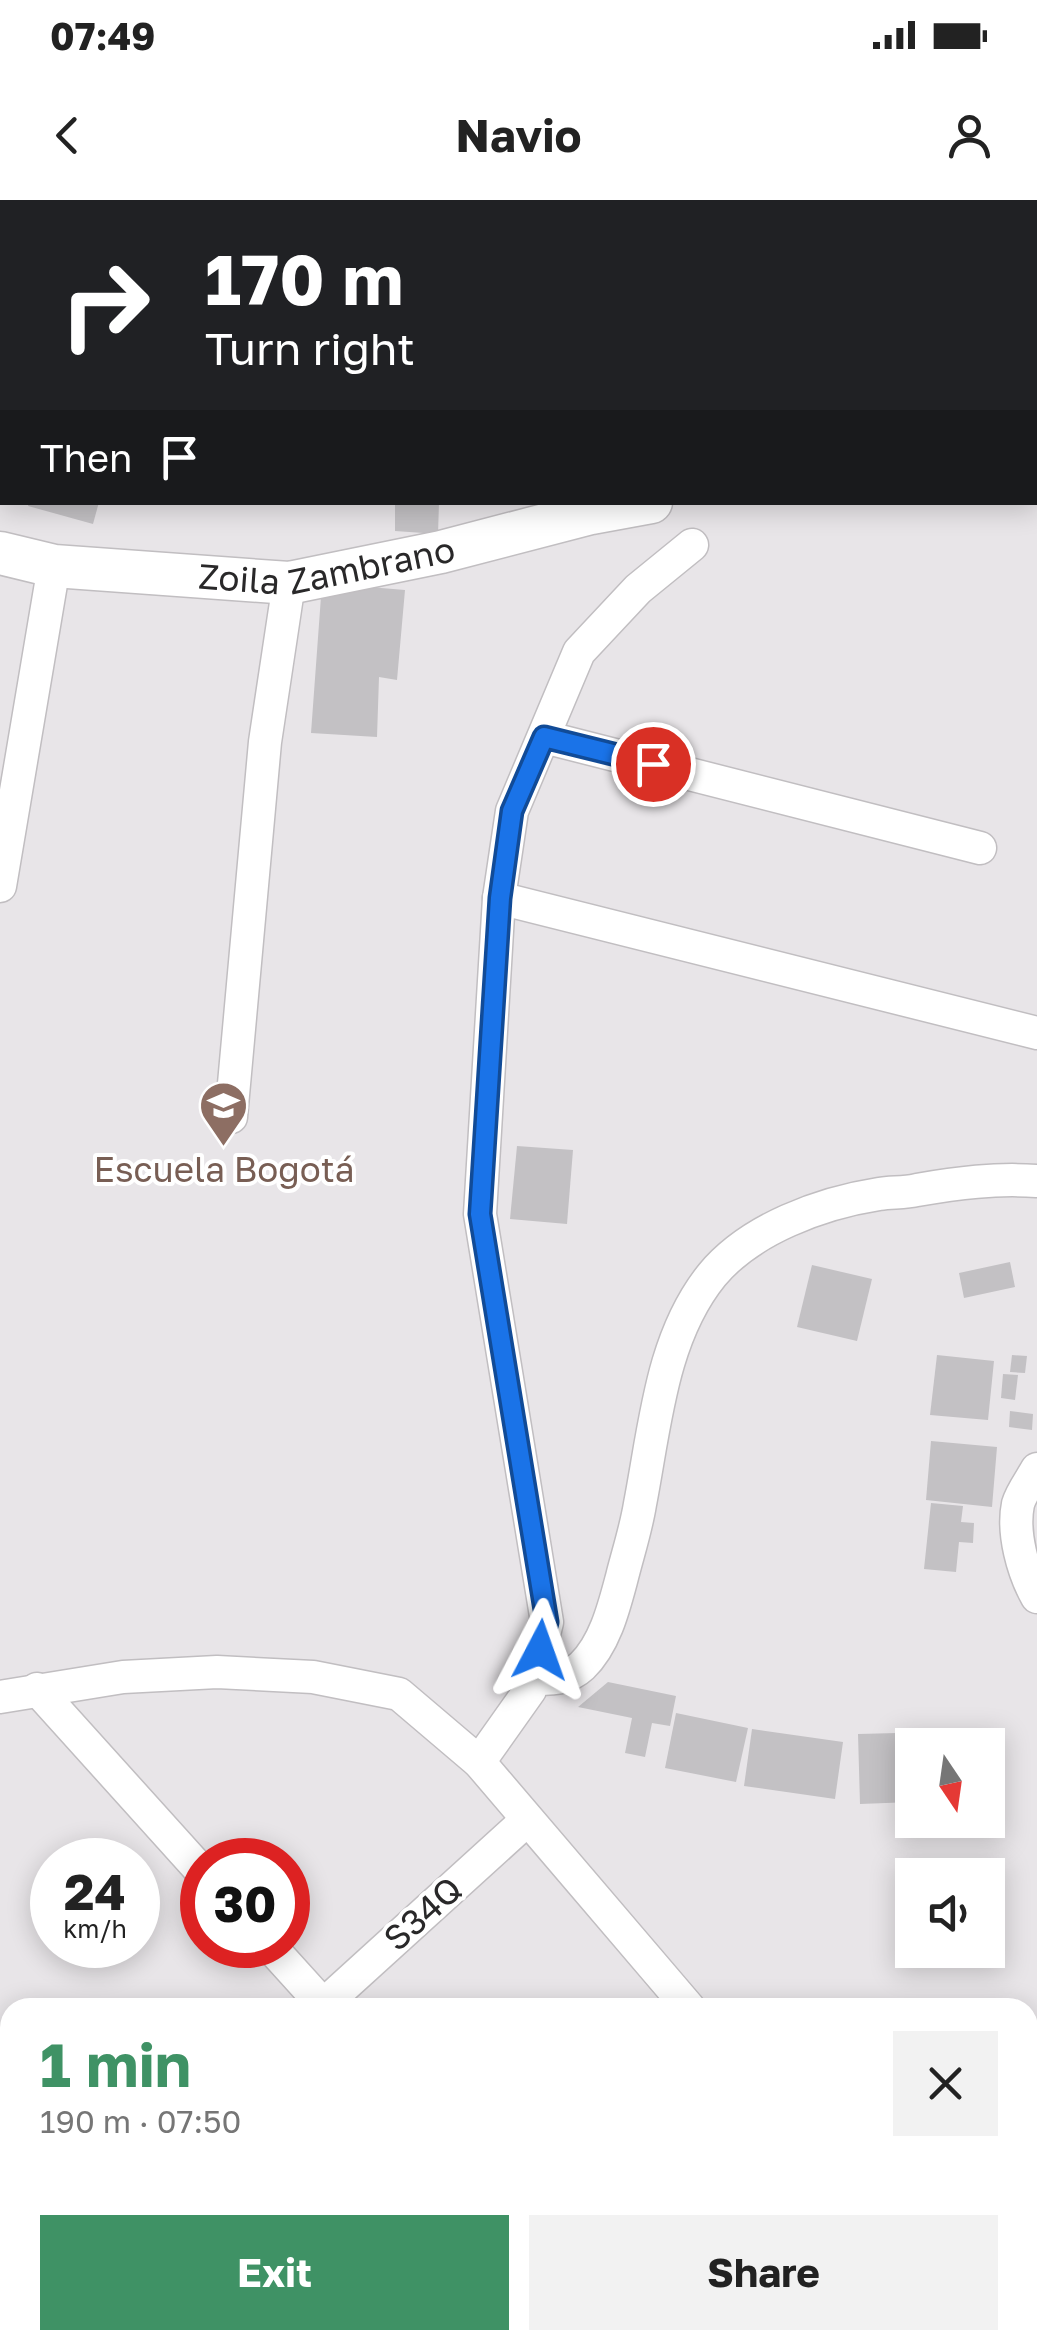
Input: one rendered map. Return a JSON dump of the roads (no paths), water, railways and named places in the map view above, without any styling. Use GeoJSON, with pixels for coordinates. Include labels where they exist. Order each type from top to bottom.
{"type":"FeatureCollection","features":[{"type":"Feature","properties":{"kind":"street","name":"Zoila Zambrano"},"geometry":{"type":"LineString","coordinates":[[0,554],[54,566],[290,583],[442,552],[637,505]]}},
{"type":"Feature","properties":{"kind":"street"},"geometry":{"type":"LineString","coordinates":[[480,1762],[530,1690],[547,1622],[480,1214],[500,898],[512,811],[579,652],[638,589],[692,544]]}},
{"type":"Feature","properties":{"kind":"street"},"geometry":{"type":"LineString","coordinates":[[0,886],[54,566]]}},
{"type":"Feature","properties":{"kind":"street"},"geometry":{"type":"LineString","coordinates":[[231,1117],[265,742],[290,583]]}},
{"type":"Feature","properties":{"kind":"street"},"geometry":{"type":"LineString","coordinates":[[544,737],[980,848]]}},
{"type":"Feature","properties":{"kind":"street"},"geometry":{"type":"LineString","coordinates":[[500,898],[1037,1033]]}},
{"type":"Feature","properties":{"kind":"street"},"geometry":{"type":"LineString","coordinates":[[533,1678],[560,1678],[582,1667],[612,1615],[640,1510],[674,1347],[698,1294],[733,1254],[783,1224],[844,1202],[949,1184],[1037,1180]]}},
{"type":"Feature","properties":{"kind":"street"},"geometry":{"type":"LineString","coordinates":[[1037,1469],[1018,1503],[1018,1533],[1023,1564],[1037,1597]]}},
{"type":"Feature","properties":{"kind":"street"},"geometry":{"type":"LineString","coordinates":[[0,1697],[122,1677],[217,1672],[314,1677],[399,1694],[480,1762],[680,1998]]}},
{"type":"Feature","properties":{"kind":"street"},"geometry":{"type":"LineString","coordinates":[[37,1689],[180,1848]]}},
{"type":"Feature","properties":{"kind":"street","name":"S34Q"},"geometry":{"type":"LineString","coordinates":[[332,1998],[527,1820]]}},
{"type":"Feature","properties":{"kind":"street"},"geometry":{"type":"LineString","coordinates":[[289,1968],[316,1998]]}},
{"type":"Feature","properties":{"kind":"place","name":"Escuela Bogotá"},"geometry":{"type":"Point","coordinates":[224,1148]}}]}
